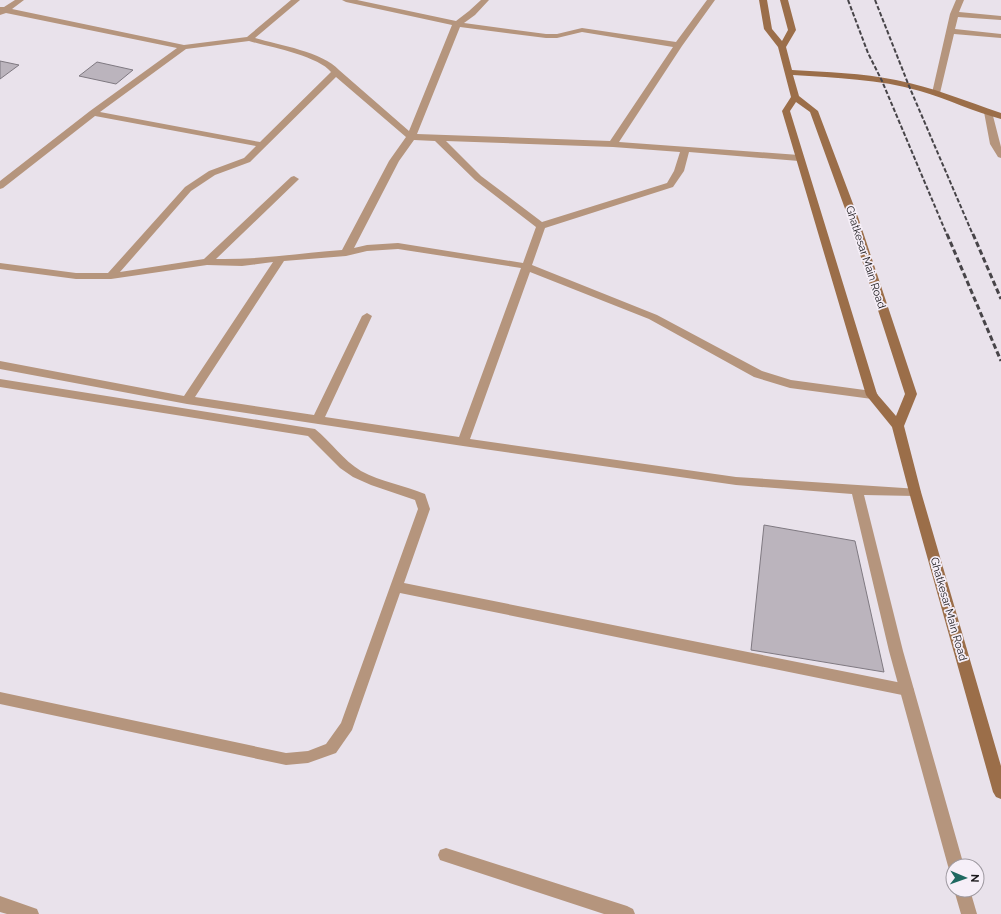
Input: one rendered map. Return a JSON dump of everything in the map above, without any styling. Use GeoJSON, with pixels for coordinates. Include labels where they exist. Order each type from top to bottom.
{"type":"FeatureCollection","features":[{"type":"Feature","properties":{"kind":"main road"},"geometry":{"type":"LineString","coordinates":[[763,0],[768,29],[782,48],[795,97]]}},
{"type":"Feature","properties":{"kind":"main road"},"geometry":{"type":"LineString","coordinates":[[782,48],[792,30],[784,0]]}},
{"type":"Feature","properties":{"kind":"main road"},"geometry":{"type":"LineString","coordinates":[[788,72],[854,76],[909,86],[936,93],[1001,116]]}},
{"type":"Feature","properties":{"kind":"main road","name":"Ghatkesar Main Road"},"geometry":{"type":"LineString","coordinates":[[898,426],[911,394],[853,217],[814,111],[795,97],[786,111],[799,158],[872,395],[898,426],[915,492],[1001,792]]}},
{"type":"Feature","properties":{"kind":"street"},"geometry":{"type":"LineString","coordinates":[[2,10],[20,0]]}},
{"type":"Feature","properties":{"kind":"street"},"geometry":{"type":"LineString","coordinates":[[249,39],[296,0]]}},
{"type":"Feature","properties":{"kind":"street"},"geometry":{"type":"LineString","coordinates":[[346,0],[457,24],[546,36],[557,36],[582,30],[678,45]]}},
{"type":"Feature","properties":{"kind":"street"},"geometry":{"type":"LineString","coordinates":[[346,253],[394,161],[411,137],[457,24],[472,13],[484,0]]}},
{"type":"Feature","properties":{"kind":"street"},"geometry":{"type":"LineString","coordinates":[[613,144],[678,45],[711,0]]}},
{"type":"Feature","properties":{"kind":"street"},"geometry":{"type":"LineString","coordinates":[[936,93],[954,14],[960,0]]}},
{"type":"Feature","properties":{"kind":"street"},"geometry":{"type":"LineString","coordinates":[[2,10],[184,47],[249,39],[313,57],[330,66],[411,137],[613,144],[799,158]]}},
{"type":"Feature","properties":{"kind":"street"},"geometry":{"type":"LineString","coordinates":[[954,14],[1001,18]]}},
{"type":"Feature","properties":{"kind":"street"},"geometry":{"type":"LineString","coordinates":[[951,31],[1001,36]]}},
{"type":"Feature","properties":{"kind":"street"},"geometry":{"type":"LineString","coordinates":[[0,186],[93,114],[184,47]]}},
{"type":"Feature","properties":{"kind":"street"},"geometry":{"type":"LineString","coordinates":[[111,276],[188,188],[212,174],[247,160],[336,72]]}},
{"type":"Feature","properties":{"kind":"street"},"geometry":{"type":"LineString","coordinates":[[988,112],[995,144],[1001,155]]}},
{"type":"Feature","properties":{"kind":"street"},"geometry":{"type":"LineString","coordinates":[[93,114],[263,145]]}},
{"type":"Feature","properties":{"kind":"street"},"geometry":{"type":"LineString","coordinates":[[438,138],[478,178],[541,226]]}},
{"type":"Feature","properties":{"kind":"street"},"geometry":{"type":"LineString","coordinates":[[541,226],[670,185],[679,171],[686,150]]}},
{"type":"Feature","properties":{"kind":"street"},"geometry":{"type":"LineString","coordinates":[[207,262],[294,179]]}},
{"type":"Feature","properties":{"kind":"street"},"geometry":{"type":"LineString","coordinates":[[463,442],[525,266],[541,226]]}},
{"type":"Feature","properties":{"kind":"street"},"geometry":{"type":"LineString","coordinates":[[0,266],[76,276],[111,276],[207,262],[242,264],[281,258],[346,253],[367,248],[398,246],[525,266],[652,318],[758,374],[790,384],[872,395]]}},
{"type":"Feature","properties":{"kind":"street"},"geometry":{"type":"LineString","coordinates":[[187,400],[281,258]]}},
{"type":"Feature","properties":{"kind":"street"},"geometry":{"type":"LineString","coordinates":[[318,419],[367,316]]}},
{"type":"Feature","properties":{"kind":"street"},"geometry":{"type":"LineString","coordinates":[[0,365],[187,400],[463,442],[736,481],[857,490],[915,492]]}},
{"type":"Feature","properties":{"kind":"street"},"geometry":{"type":"LineString","coordinates":[[0,383],[311,432],[320,439],[349,469],[381,484],[408,491],[421,498],[424,509],[347,726],[331,749],[308,757],[286,759],[0,698]]}},
{"type":"Feature","properties":{"kind":"street"},"geometry":{"type":"LineString","coordinates":[[857,490],[907,690],[954,858]]}},
{"type":"Feature","properties":{"kind":"street"},"geometry":{"type":"LineString","coordinates":[[396,587],[907,690]]}},
{"type":"Feature","properties":{"kind":"street"},"geometry":{"type":"LineString","coordinates":[[446,855],[627,914]]}},
{"type":"Feature","properties":{"kind":"street"},"geometry":{"type":"LineString","coordinates":[[964,898],[969,914]]}},
{"type":"Feature","properties":{"kind":"street"},"geometry":{"type":"LineString","coordinates":[[0,904],[31,914]]}},
{"type":"Feature","properties":{"kind":"building"},"geometry":{"type":"Polygon","coordinates":[[[0,61],[19,65],[0,79],[0,61]]]}},
{"type":"Feature","properties":{"kind":"building"},"geometry":{"type":"Polygon","coordinates":[[[97,62],[133,70],[116,84],[79,76],[97,62]]]}},
{"type":"Feature","properties":{"kind":"building"},"geometry":{"type":"Polygon","coordinates":[[[764,525],[855,541],[884,672],[751,650],[764,525]]]}},
{"type":"Feature","properties":{"kind":"railway"},"geometry":{"type":"LineString","coordinates":[[848,0],[868,53],[882,81],[947,235]]}},
{"type":"Feature","properties":{"kind":"railway"},"geometry":{"type":"LineString","coordinates":[[875,0],[909,86],[973,235]]}},
{"type":"Feature","properties":{"kind":"railway"},"geometry":{"type":"LineString","coordinates":[[947,234],[1001,361]]}},
{"type":"Feature","properties":{"kind":"railway"},"geometry":{"type":"LineString","coordinates":[[973,234],[1001,299]]}}]}
